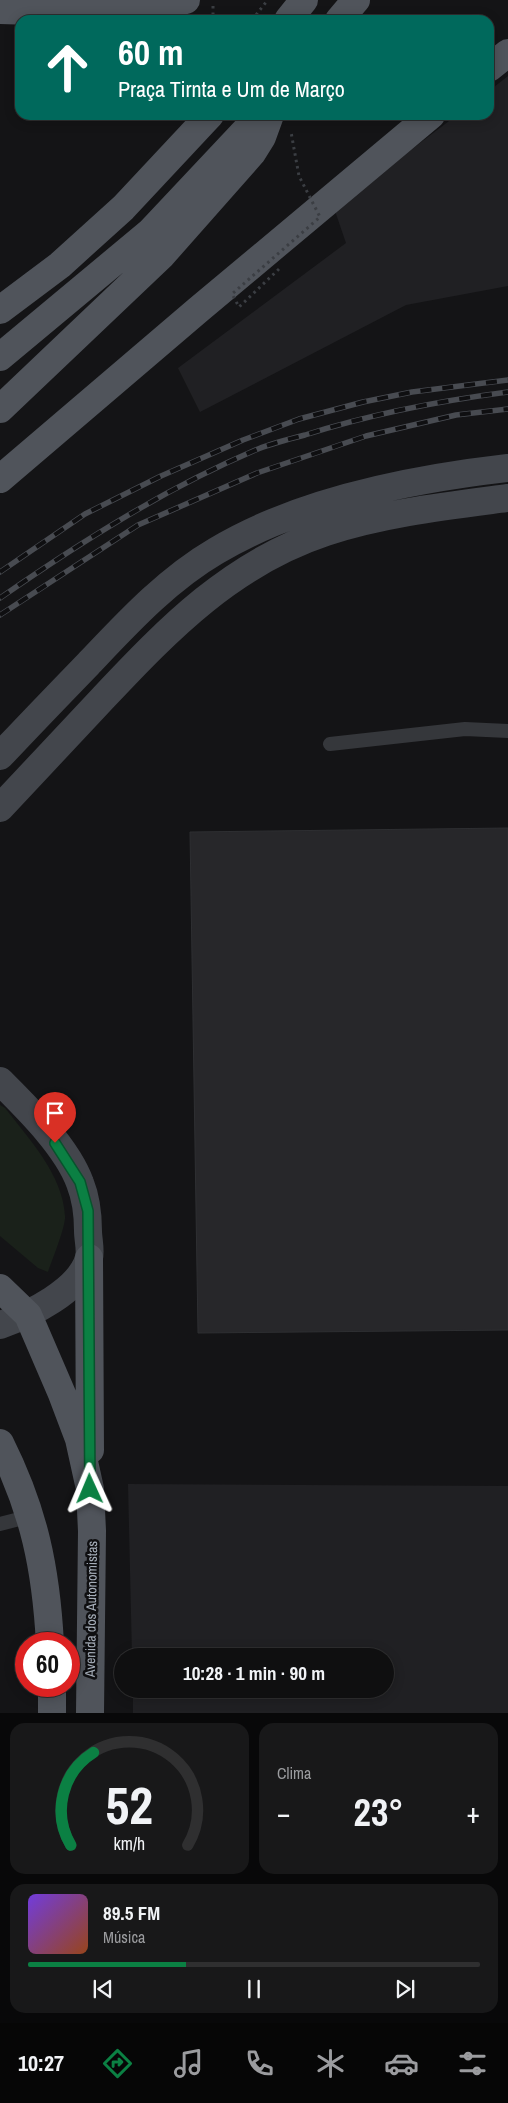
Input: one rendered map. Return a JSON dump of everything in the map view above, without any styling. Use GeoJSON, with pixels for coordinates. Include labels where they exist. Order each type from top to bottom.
{"type":"FeatureCollection","features":[{"type":"Feature","properties":{"kind":"main road"},"geometry":{"type":"LineString","coordinates":[[16,0],[65,12]]}},
{"type":"Feature","properties":{"kind":"main road"},"geometry":{"type":"LineString","coordinates":[[43,15],[186,0]]}},
{"type":"Feature","properties":{"kind":"main road"},"geometry":{"type":"LineString","coordinates":[[292,15],[304,0]]}},
{"type":"Feature","properties":{"kind":"main road"},"geometry":{"type":"LineString","coordinates":[[343,15],[356,0]]}},
{"type":"Feature","properties":{"kind":"main road"},"geometry":{"type":"LineString","coordinates":[[0,10],[65,12]]}},
{"type":"Feature","properties":{"kind":"main road"},"geometry":{"type":"LineString","coordinates":[[0,21],[15,19]]}},
{"type":"Feature","properties":{"kind":"main road"},"geometry":{"type":"LineString","coordinates":[[494,64],[508,53]]}},
{"type":"Feature","properties":{"kind":"main road"},"geometry":{"type":"LineString","coordinates":[[0,310],[60,265],[123,208],[205,120]]}},
{"type":"Feature","properties":{"kind":"main road"},"geometry":{"type":"LineString","coordinates":[[0,357],[150,232],[255,120]]}},
{"type":"Feature","properties":{"kind":"main road"},"geometry":{"type":"LineString","coordinates":[[0,479],[205,303],[425,120]]}},
{"type":"Feature","properties":{"kind":"main road"},"geometry":{"type":"LineString","coordinates":[[0,409],[162,255],[252,154],[266,129],[280,123]]}},
{"type":"Feature","properties":{"kind":"main road"},"geometry":{"type":"LineString","coordinates":[[0,756],[136,614],[185,573],[215,551],[296,513],[361,494],[508,468]]}},
{"type":"Feature","properties":{"kind":"main road"},"geometry":{"type":"LineString","coordinates":[[0,808],[164,633],[202,601],[248,568],[293,545],[361,522],[508,498]]}},
{"type":"Feature","properties":{"kind":"main road"},"geometry":{"type":"LineString","coordinates":[[0,1081],[64,1154],[80,1182],[88,1211],[90,1489]]}},
{"type":"Feature","properties":{"kind":"main road"},"geometry":{"type":"LineString","coordinates":[[0,1325],[28,1315],[72,1283],[79,1276],[89,1258]]}},
{"type":"Feature","properties":{"kind":"main road","name":"Avenida dos Autonomistas"},"geometry":{"type":"LineString","coordinates":[[0,1288],[28,1315],[76,1430],[90,1489],[92,1531],[90,1713]]}},
{"type":"Feature","properties":{"kind":"main road"},"geometry":{"type":"LineString","coordinates":[[0,1443],[18,1478],[31,1516],[46,1588],[49,1632]]}},
{"type":"Feature","properties":{"kind":"main road"},"geometry":{"type":"LineString","coordinates":[[52,1697],[52,1713]]}},
{"type":"Feature","properties":{"kind":"lane"},"geometry":{"type":"LineString","coordinates":[[330,744],[465,729],[508,732]]}},
{"type":"Feature","properties":{"kind":"lane"},"geometry":{"type":"LineString","coordinates":[[0,1524],[31,1516]]}},
{"type":"Feature","properties":{"kind":"path"},"geometry":{"type":"LineString","coordinates":[[213,0],[213,15]]}},
{"type":"Feature","properties":{"kind":"path"},"geometry":{"type":"LineString","coordinates":[[256,15],[268,0]]}},
{"type":"Feature","properties":{"kind":"path"},"geometry":{"type":"LineString","coordinates":[[279,269],[239,307],[232,294],[320,217],[299,176],[280,123]]}},
{"type":"Feature","properties":{"kind":"shaded area"},"geometry":{"type":"Polygon","coordinates":[[[508,76],[508,286],[406,305],[200,412],[178,368],[346,243],[334,208],[450,120],[494,120],[494,87],[508,76]]]}},
{"type":"Feature","properties":{"kind":"shaded area"},"geometry":{"type":"Polygon","coordinates":[[[0,1105],[5,1108],[43,1158],[58,1186],[63,1201],[65,1221],[48,1272],[38,1268],[0,1236],[0,1105]]]}},
{"type":"Feature","properties":{"kind":"shaded area"},"geometry":{"type":"Polygon","coordinates":[[[128,1484],[508,1486],[508,1713],[133,1713],[133,1698],[394,1698],[394,1648],[132,1648],[128,1484]]]}},
{"type":"Feature","properties":{"kind":"building"},"geometry":{"type":"Polygon","coordinates":[[[508,828],[508,1330],[198,1333],[190,832],[508,828]]]}},
{"type":"Feature","properties":{"kind":"railway"},"geometry":{"type":"LineString","coordinates":[[0,572],[85,514],[161,476],[243,440],[299,419],[363,402],[412,392],[508,380]]}},
{"type":"Feature","properties":{"kind":"railway"},"geometry":{"type":"LineString","coordinates":[[0,598],[125,517],[190,481],[258,449],[330,427],[380,415],[431,404],[508,392]]}},
{"type":"Feature","properties":{"kind":"railway"},"geometry":{"type":"LineString","coordinates":[[0,615],[138,525],[257,473],[366,436],[456,415],[508,409]]}},
{"type":"Feature","properties":{"kind":"route"},"geometry":{"type":"LineString","coordinates":[[55,1143],[64,1154],[80,1182],[88,1211],[90,1489]]}}]}
